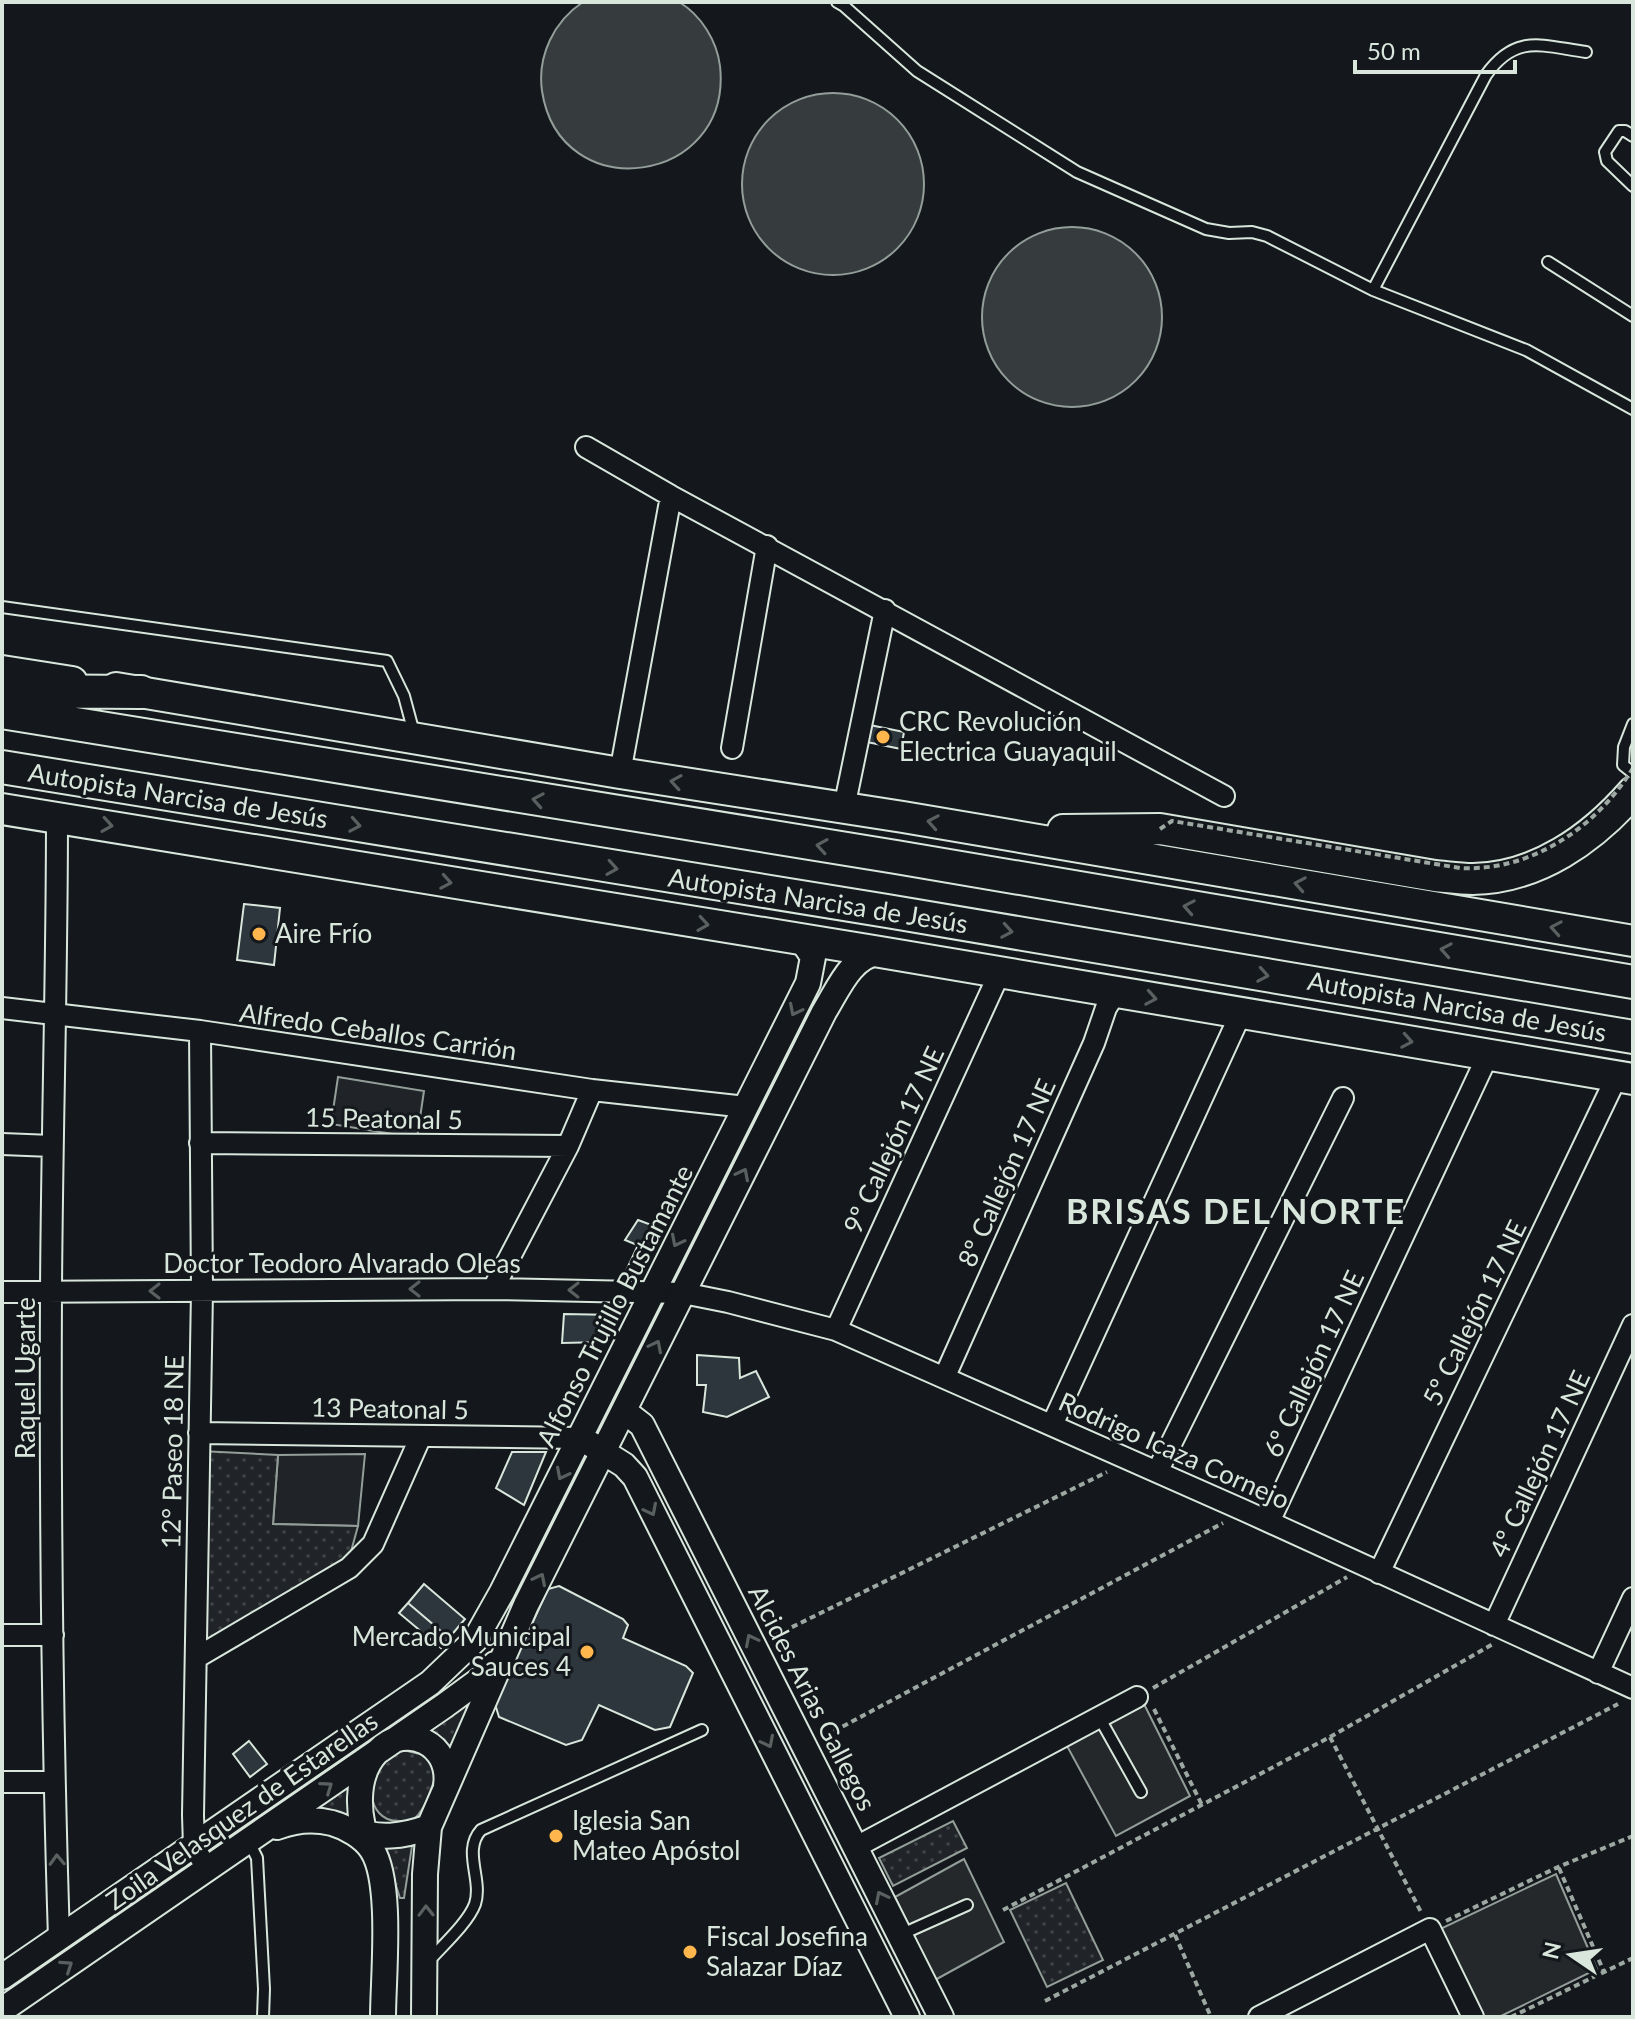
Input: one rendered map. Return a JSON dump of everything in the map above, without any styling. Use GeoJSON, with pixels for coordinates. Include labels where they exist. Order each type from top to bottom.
{"type":"FeatureCollection","features":[{"type":"Feature","properties":{"kind":"highway"},"geometry":{"type":"LineString","coordinates":[[2,691],[141,692]]}},
{"type":"Feature","properties":{"kind":"highway","name":"Autopista Narcisa de Jesús"},"geometry":{"type":"LineString","coordinates":[[2,712],[896,857],[1633,982]]}},
{"type":"Feature","properties":{"kind":"highway","name":"Autopista Narcisa de Jesús"},"geometry":{"type":"LineString","coordinates":[[2,767],[1633,1037]]}},
{"type":"Feature","properties":{"kind":"highway"},"geometry":{"type":"LineString","coordinates":[[2,786],[125,786]]}},
{"type":"Feature","properties":{"kind":"main road"},"geometry":{"type":"LineString","coordinates":[[2,671],[1633,941]]}},
{"type":"Feature","properties":{"kind":"main road"},"geometry":{"type":"LineString","coordinates":[[983,831],[1160,829],[1435,876],[1471,879],[1523,871],[1562,852],[1604,821],[1633,792]]}},
{"type":"Feature","properties":{"kind":"main road","name":"Autopista Narcisa de Jesús"},"geometry":{"type":"LineString","coordinates":[[2,809],[880,952],[1625,1078]]}},
{"type":"Feature","properties":{"kind":"street"},"geometry":{"type":"LineString","coordinates":[[586,447],[1224,796]]}},
{"type":"Feature","properties":{"kind":"street"},"geometry":{"type":"LineString","coordinates":[[620,773],[671,496]]}},
{"type":"Feature","properties":{"kind":"street"},"geometry":{"type":"LineString","coordinates":[[732,748],[767,546]]}},
{"type":"Feature","properties":{"kind":"street"},"geometry":{"type":"LineString","coordinates":[[844,808],[885,610]]}},
{"type":"Feature","properties":{"kind":"street","name":"Raquel Ugarte"},"geometry":{"type":"LineString","coordinates":[[57,817],[57,1016],[51,1292],[54,1782],[59,1938]]}},
{"type":"Feature","properties":{"kind":"street","name":"Alfonso Trujillo Bustamante"},"geometry":{"type":"LineString","coordinates":[[430,1683],[459,1657],[487,1623],[808,983],[813,957],[801,939]]}},
{"type":"Feature","properties":{"kind":"street","name":"Alfonso Trujillo Bustamante"},"geometry":{"type":"LineString","coordinates":[[505,1649],[824,1012],[851,967],[869,954],[880,952]]}},
{"type":"Feature","properties":{"kind":"street","name":"9º Callejón 17 NE"},"geometry":{"type":"LineString","coordinates":[[836,1330],[1000,972]]}},
{"type":"Feature","properties":{"kind":"street","name":"8º Callejón 17 NE"},"geometry":{"type":"LineString","coordinates":[[945,1376],[1094,1043],[1106,1008],[1116,992]]}},
{"type":"Feature","properties":{"kind":"street","name":"Alfredo Ceballos Carrión"},"geometry":{"type":"LineString","coordinates":[[2,1008],[200,1031],[592,1090],[746,1107]]}},
{"type":"Feature","properties":{"kind":"street"},"geometry":{"type":"LineString","coordinates":[[1052,1425],[1241,1013]]}},
{"type":"Feature","properties":{"kind":"street","name":"12° Paseo 18 NE"},"geometry":{"type":"LineString","coordinates":[[194,1847],[202,1291],[200,1031]]}},
{"type":"Feature","properties":{"kind":"street","name":"6º Callejón 17 NE"},"geometry":{"type":"LineString","coordinates":[[1269,1522],[1488,1055]]}},
{"type":"Feature","properties":{"kind":"street","name":"5º Callejón 17 NE"},"geometry":{"type":"LineString","coordinates":[[1372,1570],[1625,1078]]}},
{"type":"Feature","properties":{"kind":"street"},"geometry":{"type":"LineString","coordinates":[[493,1289],[568,1146],[592,1090]]}},
{"type":"Feature","properties":{"kind":"street"},"geometry":{"type":"LineString","coordinates":[[1157,1472],[1343,1098]]}},
{"type":"Feature","properties":{"kind":"street","name":"15 Peatonal 5"},"geometry":{"type":"LineString","coordinates":[[200,1143],[568,1146]]}},
{"type":"Feature","properties":{"kind":"street"},"geometry":{"type":"LineString","coordinates":[[2,1144],[52,1146]]}},
{"type":"Feature","properties":{"kind":"street","name":"Doctor Teodoro Alvarado Oleas"},"geometry":{"type":"LineString","coordinates":[[2,1292],[493,1289],[683,1293]]}},
{"type":"Feature","properties":{"kind":"street","name":"Rodrigo Icaza Cornejo"},"geometry":{"type":"LineString","coordinates":[[683,1293],[836,1330],[945,1376],[1633,1688]]}},
{"type":"Feature","properties":{"kind":"street","name":"4º Callejón 17 NE"},"geometry":{"type":"LineString","coordinates":[[1503,1629],[1633,1325]]}},
{"type":"Feature","properties":{"kind":"street","name":"Alcides Arias Gallegos"},"geometry":{"type":"LineString","coordinates":[[624,1411],[642,1425],[941,2017]]}},
{"type":"Feature","properties":{"kind":"street","name":"13 Peatonal 5"},"geometry":{"type":"LineString","coordinates":[[199,1433],[580,1438]]}},
{"type":"Feature","properties":{"kind":"street"},"geometry":{"type":"LineString","coordinates":[[196,1658],[361,1559],[373,1544],[421,1436]]}},
{"type":"Feature","properties":{"kind":"street"},"geometry":{"type":"LineString","coordinates":[[580,1438],[604,1450],[635,1477],[907,2017]]}},
{"type":"Feature","properties":{"kind":"street"},"geometry":{"type":"LineString","coordinates":[[1598,1673],[1633,1598]]}},
{"type":"Feature","properties":{"kind":"street"},"geometry":{"type":"LineString","coordinates":[[2,1635],[53,1635]]}},
{"type":"Feature","properties":{"kind":"street"},"geometry":{"type":"LineString","coordinates":[[424,2017],[425,1874],[429,1827],[505,1649]]}},
{"type":"Feature","properties":{"kind":"street","name":"Zoila Velasquez de Estarellas"},"geometry":{"type":"LineString","coordinates":[[2,2010],[485,1676],[505,1649]]}},
{"type":"Feature","properties":{"kind":"street","name":"Zoila Velasquez de Estarellas"},"geometry":{"type":"LineString","coordinates":[[2,1977],[430,1683]]}},
{"type":"Feature","properties":{"kind":"street"},"geometry":{"type":"LineString","coordinates":[[856,1847],[1141,1695]]}},
{"type":"Feature","properties":{"kind":"street"},"geometry":{"type":"LineString","coordinates":[[383,2017],[384,1902],[379,1865],[360,1837],[363,1782],[377,1751],[402,1739],[427,1742],[444,1761],[446,1786]]}},
{"type":"Feature","properties":{"kind":"street"},"geometry":{"type":"LineString","coordinates":[[2,1782],[54,1782]]}},
{"type":"Feature","properties":{"kind":"street"},"geometry":{"type":"LineString","coordinates":[[256,1837],[300,1821],[312,1820],[360,1837],[391,1837],[429,1827]]}},
{"type":"Feature","properties":{"kind":"street"},"geometry":{"type":"LineString","coordinates":[[194,1847],[208,1870]]}},
{"type":"Feature","properties":{"kind":"street"},"geometry":{"type":"LineString","coordinates":[[1259,2017],[1430,1929],[1473,2017]]}},
{"type":"Feature","properties":{"kind":"lane"},"geometry":{"type":"LineString","coordinates":[[837,2],[917,71],[1077,172],[1206,229],[1267,236],[1373,290],[1526,350],[1633,409]]}},
{"type":"Feature","properties":{"kind":"lane"},"geometry":{"type":"LineString","coordinates":[[1373,290],[1486,75],[1499,56],[1526,44],[1586,52]]}},
{"type":"Feature","properties":{"kind":"lane"},"geometry":{"type":"LineString","coordinates":[[1633,136],[1619,131],[1605,152],[1607,161],[1633,186]]}},
{"type":"Feature","properties":{"kind":"lane"},"geometry":{"type":"LineString","coordinates":[[1548,262],[1633,316]]}},
{"type":"Feature","properties":{"kind":"lane"},"geometry":{"type":"LineString","coordinates":[[2,607],[387,661],[404,696],[415,738]]}},
{"type":"Feature","properties":{"kind":"lane"},"geometry":{"type":"LineString","coordinates":[[1633,724],[1624,747],[1623,765],[1633,771]]}},
{"type":"Feature","properties":{"kind":"lane"},"geometry":{"type":"LineString","coordinates":[[1099,1717],[1141,1792]]}},
{"type":"Feature","properties":{"kind":"lane"},"geometry":{"type":"LineString","coordinates":[[426,1965],[474,1907],[477,1894],[472,1851],[474,1837],[481,1830],[702,1730]]}},
{"type":"Feature","properties":{"kind":"lane"},"geometry":{"type":"LineString","coordinates":[[256,1837],[263,2017]]}},
{"type":"Feature","properties":{"kind":"lane"},"geometry":{"type":"LineString","coordinates":[[900,1935],[967,1905]]}},
{"type":"Feature","properties":{"kind":"path"},"geometry":{"type":"LineString","coordinates":[[1160,829],[1172,821],[1480,869],[1508,864],[1545,851],[1565,838],[1614,795],[1633,771]]}},
{"type":"Feature","properties":{"kind":"path"},"geometry":{"type":"LineString","coordinates":[[754,1646],[1111,1471],[1127,1459]]}},
{"type":"Feature","properties":{"kind":"path"},"geometry":{"type":"LineString","coordinates":[[805,1747],[1243,1510]]}},
{"type":"Feature","properties":{"kind":"path"},"geometry":{"type":"LineString","coordinates":[[1202,1805],[1141,1695],[1372,1570]]}},
{"type":"Feature","properties":{"kind":"path"},"geometry":{"type":"LineString","coordinates":[[1003,1910],[1330,1737],[1503,1629]]}},
{"type":"Feature","properties":{"kind":"path"},"geometry":{"type":"LineString","coordinates":[[1045,2001],[1619,1704]]}},
{"type":"Feature","properties":{"kind":"path"},"geometry":{"type":"LineString","coordinates":[[1330,1737],[1430,1929],[1558,1867],[1633,1836]]}},
{"type":"Feature","properties":{"kind":"path"},"geometry":{"type":"LineString","coordinates":[[1558,1867],[1604,1972]]}},
{"type":"Feature","properties":{"kind":"path"},"geometry":{"type":"LineString","coordinates":[[1174,1934],[1211,2017]]}},
{"type":"Feature","properties":{"kind":"path"},"geometry":{"type":"LineString","coordinates":[[1511,2017],[1633,1958]]}},
{"type":"Feature","properties":{"kind":"shaded area"},"geometry":{"type":"Polygon","coordinates":[[[583,2],[679,2],[707,30],[720,66],[717,106],[700,137],[674,157],[643,167],[610,166],[579,154],[555,129],[542,91],[542,65],[556,29],[583,2]]]}},
{"type":"Feature","properties":{"kind":"shaded area"},"geometry":{"type":"Polygon","coordinates":[[[833,93],[868,100],[897,120],[917,149],[924,184],[917,219],[897,248],[868,268],[833,275],[798,268],[769,248],[749,219],[742,184],[749,149],[769,120],[798,100],[833,93]]]}},
{"type":"Feature","properties":{"kind":"shaded area"},"geometry":{"type":"Polygon","coordinates":[[[1072,227],[1107,233],[1136,253],[1156,282],[1162,317],[1156,352],[1136,381],[1107,401],[1072,407],[1037,401],[1008,381],[988,352],[982,317],[988,282],[1008,253],[1037,233],[1072,227]]]}},
{"type":"Feature","properties":{"kind":"shaded area"},"geometry":{"type":"Polygon","coordinates":[[[338,1077],[424,1091],[417,1138],[331,1124],[338,1077]]]}},
{"type":"Feature","properties":{"kind":"shaded area"},"geometry":{"type":"Polygon","coordinates":[[[200,1451],[278,1455],[273,1524],[358,1526],[350,1555],[202,1646],[200,1451]]]}},
{"type":"Feature","properties":{"kind":"shaded area"},"geometry":{"type":"Polygon","coordinates":[[[365,1454],[358,1526],[273,1524],[278,1455],[365,1454]]]}},
{"type":"Feature","properties":{"kind":"shaded area"},"geometry":{"type":"Polygon","coordinates":[[[1143,1702],[1190,1796],[1116,1836],[1067,1746],[1143,1702]]]}},
{"type":"Feature","properties":{"kind":"shaded area"},"geometry":{"type":"Polygon","coordinates":[[[466,1703],[471,1709],[451,1752],[440,1738],[425,1732],[466,1703]]]}},
{"type":"Feature","properties":{"kind":"shaded area"},"geometry":{"type":"Polygon","coordinates":[[[403,1750],[424,1755],[437,1772],[419,1814],[411,1820],[397,1821],[379,1813],[374,1805],[372,1785],[379,1765],[403,1750]]]}},
{"type":"Feature","properties":{"kind":"shaded area"},"geometry":{"type":"Polygon","coordinates":[[[352,1784],[353,1820],[320,1808],[320,1804],[352,1784]]]}},
{"type":"Feature","properties":{"kind":"shaded area"},"geometry":{"type":"Polygon","coordinates":[[[953,1821],[967,1848],[893,1886],[879,1858],[953,1821]]]}},
{"type":"Feature","properties":{"kind":"shaded area"},"geometry":{"type":"Polygon","coordinates":[[[383,1846],[412,1846],[404,1898],[400,1898],[383,1846]]]}},
{"type":"Feature","properties":{"kind":"shaded area"},"geometry":{"type":"Polygon","coordinates":[[[964,1859],[1004,1942],[935,1980],[895,1897],[964,1859]]]}},
{"type":"Feature","properties":{"kind":"shaded area"},"geometry":{"type":"Polygon","coordinates":[[[1556,1874],[1597,1969],[1499,2017],[1478,2017],[1436,1931],[1556,1874]]]}},
{"type":"Feature","properties":{"kind":"shaded area"},"geometry":{"type":"Polygon","coordinates":[[[1066,1883],[1103,1960],[1047,1987],[1010,1910],[1066,1883]]]}},
{"type":"Feature","properties":{"kind":"building","name":"CRC Revolución Electrica Guayaquil"},"geometry":{"type":"Polygon","coordinates":[[[865,724],[904,732],[901,749],[862,741],[865,724]]]}},
{"type":"Feature","properties":{"kind":"building","name":"Aire Frío"},"geometry":{"type":"Polygon","coordinates":[[[244,904],[280,908],[274,965],[237,960],[244,904]]]}},
{"type":"Feature","properties":{"kind":"building"},"geometry":{"type":"Polygon","coordinates":[[[638,1220],[657,1227],[649,1250],[625,1240],[638,1220]]]}},
{"type":"Feature","properties":{"kind":"building"},"geometry":{"type":"Polygon","coordinates":[[[638,1245],[649,1250],[637,1279],[625,1273],[638,1245]]]}},
{"type":"Feature","properties":{"kind":"building"},"geometry":{"type":"Polygon","coordinates":[[[564,1314],[616,1315],[603,1342],[562,1343],[564,1314]]]}},
{"type":"Feature","properties":{"kind":"building"},"geometry":{"type":"Polygon","coordinates":[[[697,1355],[739,1358],[740,1378],[756,1371],[769,1397],[727,1417],[703,1412],[706,1385],[697,1385],[697,1355]]]}},
{"type":"Feature","properties":{"kind":"building"},"geometry":{"type":"Polygon","coordinates":[[[512,1452],[546,1452],[524,1505],[496,1488],[512,1452]]]}},
{"type":"Feature","properties":{"kind":"building"},"geometry":{"type":"Polygon","coordinates":[[[424,1584],[465,1619],[449,1638],[408,1603],[424,1584]]]}},
{"type":"Feature","properties":{"kind":"building","name":"Mercado Municipal Sauces 4"},"geometry":{"type":"Polygon","coordinates":[[[559,1586],[623,1619],[628,1625],[623,1638],[686,1666],[693,1673],[670,1727],[655,1730],[599,1705],[582,1740],[566,1745],[499,1717],[495,1704],[548,1589],[559,1586]]]}},
{"type":"Feature","properties":{"kind":"building"},"geometry":{"type":"Polygon","coordinates":[[[408,1603],[449,1638],[441,1648],[399,1613],[408,1603]]]}},
{"type":"Feature","properties":{"kind":"building"},"geometry":{"type":"Polygon","coordinates":[[[249,1741],[267,1764],[250,1777],[233,1754],[249,1741]]]}},
{"type":"Feature","properties":{"kind":"place","name":"CRC Revolución Electrica Guayaquil"},"geometry":{"type":"Point","coordinates":[883,737]}},
{"type":"Feature","properties":{"kind":"place","name":"Aire Frío"},"geometry":{"type":"Point","coordinates":[259,934]}},
{"type":"Feature","properties":{"kind":"place","name":"Mercado Municipal Sauces 4"},"geometry":{"type":"Point","coordinates":[587,1652]}},
{"type":"Feature","properties":{"kind":"place","name":"Iglesia San Mateo Apóstol"},"geometry":{"type":"Point","coordinates":[556,1836]}},
{"type":"Feature","properties":{"kind":"place","name":"Fiscal Josefina Salazar Díaz"},"geometry":{"type":"Point","coordinates":[690,1952]}},
{"type":"Feature","properties":{"kind":"district","name":"BRISAS DEL NORTE"},"geometry":{"type":"Point","coordinates":[1236,1212]}}]}
